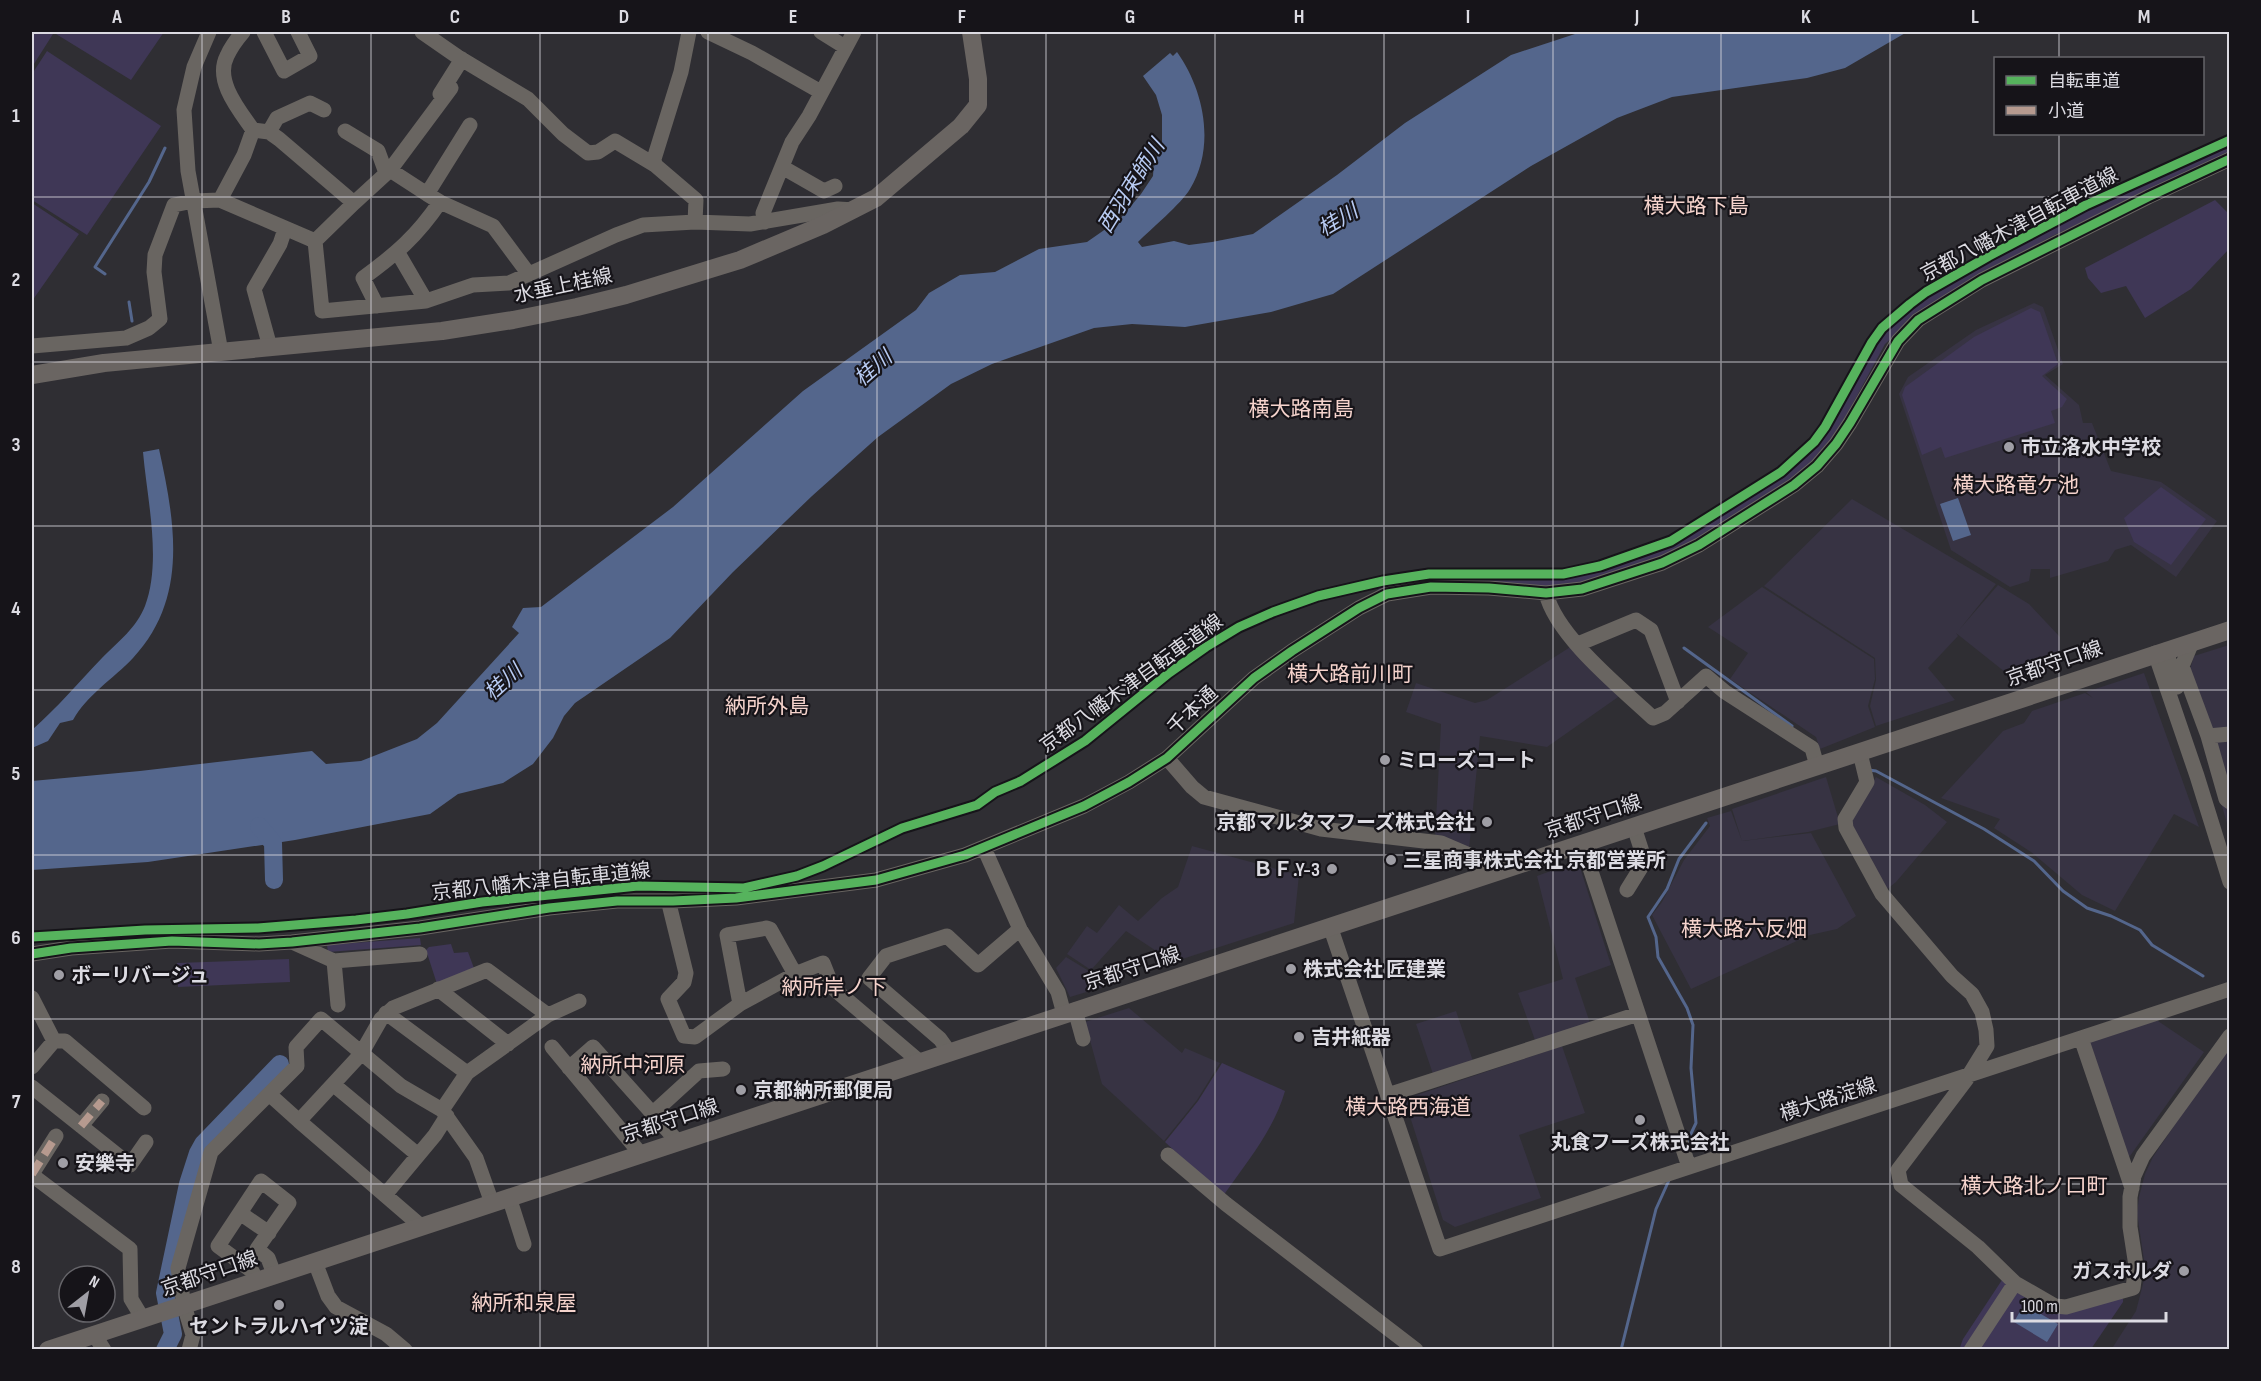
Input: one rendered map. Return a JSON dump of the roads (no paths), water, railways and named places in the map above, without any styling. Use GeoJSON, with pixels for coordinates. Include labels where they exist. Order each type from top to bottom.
{"type":"FeatureCollection","features":[{"type":"Feature","properties":{"kind":"main road","name":"水垂上桂線"},"geometry":{"type":"LineString","coordinates":[[32,375],[104,363],[442,331],[577,307],[740,260],[855,210],[876,198],[961,126],[978,105],[971,32]]}},
{"type":"Feature","properties":{"kind":"main road","name":"京都守口線"},"geometry":{"type":"LineString","coordinates":[[48,1350],[99,1342],[149,1317],[182,1305],[1817,766],[1863,764],[2160,651],[2229,630]]}},
{"type":"Feature","properties":{"kind":"street"},"geometry":{"type":"LineString","coordinates":[[209,32],[194,67],[184,110],[188,171],[221,352]]}},
{"type":"Feature","properties":{"kind":"street"},"geometry":{"type":"LineString","coordinates":[[243,32],[226,57],[224,67],[228,90],[253,130]]}},
{"type":"Feature","properties":{"kind":"street"},"geometry":{"type":"LineString","coordinates":[[264,32],[284,71],[310,56],[298,32]]}},
{"type":"Feature","properties":{"kind":"street"},"geometry":{"type":"LineString","coordinates":[[422,32],[528,99],[563,134],[588,153],[598,152],[615,141],[655,165],[696,200],[695,222]]}},
{"type":"Feature","properties":{"kind":"street"},"geometry":{"type":"LineString","coordinates":[[655,165],[654,159],[681,72],[689,32]]}},
{"type":"Feature","properties":{"kind":"street"},"geometry":{"type":"LineString","coordinates":[[708,32],[752,53],[821,92]]}},
{"type":"Feature","properties":{"kind":"street"},"geometry":{"type":"LineString","coordinates":[[820,32],[845,46]]}},
{"type":"Feature","properties":{"kind":"street"},"geometry":{"type":"LineString","coordinates":[[765,222],[763,213],[792,142],[854,32]]}},
{"type":"Feature","properties":{"kind":"street"},"geometry":{"type":"LineString","coordinates":[[419,132],[420,123],[462,59]]}},
{"type":"Feature","properties":{"kind":"street"},"geometry":{"type":"LineString","coordinates":[[315,241],[388,172],[451,88]]}},
{"type":"Feature","properties":{"kind":"street"},"geometry":{"type":"LineString","coordinates":[[269,132],[278,118],[310,103],[324,110]]}},
{"type":"Feature","properties":{"kind":"street"},"geometry":{"type":"LineString","coordinates":[[377,306],[363,278],[398,253],[425,224],[434,198],[470,125]]}},
{"type":"Feature","properties":{"kind":"street"},"geometry":{"type":"LineString","coordinates":[[220,200],[244,154],[253,130]]}},
{"type":"Feature","properties":{"kind":"street"},"geometry":{"type":"LineString","coordinates":[[253,130],[269,132],[279,138],[354,203]]}},
{"type":"Feature","properties":{"kind":"street"},"geometry":{"type":"LineString","coordinates":[[345,131],[378,151],[388,172],[434,198],[493,226],[528,273]]}},
{"type":"Feature","properties":{"kind":"street","name":"千本通"},"geometry":{"type":"LineString","coordinates":[[32,954],[71,948],[172,941],[259,944],[292,942],[420,928],[617,901],[747,897],[876,880],[984,848],[1084,806],[1129,782],[1167,758],[1254,678],[1359,608],[1387,594],[1431,587],[1489,588],[1546,593],[1582,589],[1619,579],[1662,563],[1699,545],[1794,485],[1817,466],[1850,423],[1898,341],[1918,320],[1982,280],[2229,159]]}},
{"type":"Feature","properties":{"kind":"street"},"geometry":{"type":"LineString","coordinates":[[782,167],[824,191],[835,186]]}},
{"type":"Feature","properties":{"kind":"street"},"geometry":{"type":"LineString","coordinates":[[32,346],[126,338],[149,328],[160,319],[154,272],[155,255],[174,205],[193,201],[220,200],[315,241]]}},
{"type":"Feature","properties":{"kind":"street"},"geometry":{"type":"LineString","coordinates":[[315,241],[322,311],[426,301],[473,285],[509,283],[643,225],[695,222],[750,224],[837,209],[855,210]]}},
{"type":"Feature","properties":{"kind":"street"},"geometry":{"type":"LineString","coordinates":[[270,347],[254,289],[280,244],[285,229]]}},
{"type":"Feature","properties":{"kind":"street"},"geometry":{"type":"LineString","coordinates":[[398,253],[426,301]]}},
{"type":"Feature","properties":{"kind":"street"},"geometry":{"type":"LineString","coordinates":[[1546,593],[1549,607],[1578,644],[1653,718],[1665,713],[1706,676],[1725,692],[1812,748],[1817,766]]}},
{"type":"Feature","properties":{"kind":"street"},"geometry":{"type":"LineString","coordinates":[[1578,644],[1636,620],[1651,630],[1678,702]]}},
{"type":"Feature","properties":{"kind":"street"},"geometry":{"type":"LineString","coordinates":[[2192,642],[2182,666],[2208,736],[2226,799],[2229,802]]}},
{"type":"Feature","properties":{"kind":"street"},"geometry":{"type":"LineString","coordinates":[[2160,651],[2198,751],[2197,776],[2229,882]]}},
{"type":"Feature","properties":{"kind":"street"},"geometry":{"type":"LineString","coordinates":[[2208,736],[2229,734]]}},
{"type":"Feature","properties":{"kind":"street"},"geometry":{"type":"LineString","coordinates":[[1167,758],[1192,787],[1204,797],[1321,828],[1441,843],[1469,855],[1483,865],[1488,874]]}},
{"type":"Feature","properties":{"kind":"street"},"geometry":{"type":"LineString","coordinates":[[1863,764],[1868,782],[1845,819],[1846,828],[1882,894],[1953,976],[1972,994],[1982,1012],[1987,1046],[1970,1075],[1898,1170],[1898,1177],[1901,1185],[1978,1247],[2015,1282],[2055,1306],[2066,1307],[2133,1288],[2136,1266],[2130,1227],[2134,1176],[2143,1156],[2229,1036]]}},
{"type":"Feature","properties":{"kind":"street"},"geometry":{"type":"LineString","coordinates":[[1627,890],[1645,861],[1634,827]]}},
{"type":"Feature","properties":{"kind":"street"},"geometry":{"type":"LineString","coordinates":[[1582,844],[1689,1167]]}},
{"type":"Feature","properties":{"kind":"street"},"geometry":{"type":"LineString","coordinates":[[984,848],[1020,929],[1070,1012],[1083,1039]]}},
{"type":"Feature","properties":{"kind":"street"},"geometry":{"type":"LineString","coordinates":[[673,901],[670,909],[686,973],[684,982],[668,999],[684,1036],[694,1037],[740,1004],[795,974],[823,963],[833,988],[920,1062]]}},
{"type":"Feature","properties":{"kind":"street"},"geometry":{"type":"LineString","coordinates":[[1330,926],[1388,1095],[1638,1014]]}},
{"type":"Feature","properties":{"kind":"street"},"geometry":{"type":"LineString","coordinates":[[740,1004],[727,935],[770,929],[795,974]]}},
{"type":"Feature","properties":{"kind":"street"},"geometry":{"type":"LineString","coordinates":[[950,1053],[940,1039],[868,978],[886,956],[947,936],[978,965],[1020,929]]}},
{"type":"Feature","properties":{"kind":"street"},"geometry":{"type":"LineString","coordinates":[[292,942],[334,961],[420,954]]}},
{"type":"Feature","properties":{"kind":"street"},"geometry":{"type":"LineString","coordinates":[[334,961],[338,1005]]}},
{"type":"Feature","properties":{"kind":"street"},"geometry":{"type":"LineString","coordinates":[[299,1120],[361,1054],[386,1013],[438,989],[487,970],[548,1015]]}},
{"type":"Feature","properties":{"kind":"street"},"geometry":{"type":"LineString","coordinates":[[438,989],[508,1044]]}},
{"type":"Feature","properties":{"kind":"street","name":"横大路淀線"},"geometry":{"type":"LineString","coordinates":[[1388,1095],[1440,1249],[2229,989]]}},
{"type":"Feature","properties":{"kind":"street"},"geometry":{"type":"LineString","coordinates":[[32,998],[54,1041]]}},
{"type":"Feature","properties":{"kind":"street"},"geometry":{"type":"LineString","coordinates":[[385,1195],[435,1136],[467,1073],[548,1015],[579,1001]]}},
{"type":"Feature","properties":{"kind":"street"},"geometry":{"type":"LineString","coordinates":[[386,1013],[467,1073]]}},
{"type":"Feature","properties":{"kind":"street"},"geometry":{"type":"LineString","coordinates":[[189,1350],[193,1335],[182,1305],[178,1269],[211,1152],[297,1066],[296,1047],[321,1019],[401,1086],[445,1113],[476,1158],[524,1244]]}},
{"type":"Feature","properties":{"kind":"street"},"geometry":{"type":"LineString","coordinates":[[2081,1038],[2132,1188]]}},
{"type":"Feature","properties":{"kind":"street"},"geometry":{"type":"LineString","coordinates":[[32,1067],[54,1041],[65,1041],[144,1108]]}},
{"type":"Feature","properties":{"kind":"street"},"geometry":{"type":"LineString","coordinates":[[552,1047],[640,1153]]}},
{"type":"Feature","properties":{"kind":"street"},"geometry":{"type":"LineString","coordinates":[[569,1068],[593,1047],[678,1142]]}},
{"type":"Feature","properties":{"kind":"street"},"geometry":{"type":"LineString","coordinates":[[653,1113],[699,1071],[723,1069]]}},
{"type":"Feature","properties":{"kind":"street"},"geometry":{"type":"LineString","coordinates":[[333,1085],[418,1155]]}},
{"type":"Feature","properties":{"kind":"street"},"geometry":{"type":"LineString","coordinates":[[32,1087],[130,1165],[146,1142]]}},
{"type":"Feature","properties":{"kind":"street"},"geometry":{"type":"LineString","coordinates":[[269,1094],[422,1227]]}},
{"type":"Feature","properties":{"kind":"street"},"geometry":{"type":"LineString","coordinates":[[81,1126],[102,1101]]}},
{"type":"Feature","properties":{"kind":"street"},"geometry":{"type":"LineString","coordinates":[[56,1136],[32,1174],[130,1249],[131,1299],[149,1317]]}},
{"type":"Feature","properties":{"kind":"street"},"geometry":{"type":"LineString","coordinates":[[1168,1155],[1226,1204],[1416,1350]]}},
{"type":"Feature","properties":{"kind":"street"},"geometry":{"type":"LineString","coordinates":[[261,1181],[289,1203],[269,1233],[257,1249],[268,1258],[266,1278],[252,1271],[218,1246],[261,1181]]}},
{"type":"Feature","properties":{"kind":"street"},"geometry":{"type":"LineString","coordinates":[[240,1213],[269,1233]]}},
{"type":"Feature","properties":{"kind":"street"},"geometry":{"type":"LineString","coordinates":[[315,1262],[328,1296],[336,1307],[386,1334],[405,1350]]}},
{"type":"Feature","properties":{"kind":"street"},"geometry":{"type":"LineString","coordinates":[[1971,1350],[2015,1282]]}},
{"type":"Feature","properties":{"kind":"water","name":"桂川"},"geometry":{"type":"Polygon","coordinates":[[[1581,32],[1907,32],[1845,68],[1807,78],[1672,97],[1617,118],[1531,166],[1333,294],[1271,312],[1185,327],[1132,324],[1094,328],[992,364],[951,384],[878,437],[812,496],[733,572],[670,638],[575,703],[533,764],[503,783],[458,794],[430,814],[295,840],[148,862],[32,870],[32,781],[312,751],[326,764],[361,761],[417,739],[437,723],[519,633],[512,627],[523,608],[541,607],[673,507],[803,391],[916,310],[929,293],[960,275],[995,272],[1039,249],[1087,242],[1120,219],[1153,176],[1154,161],[1162,150],[1162,115],[1156,95],[1143,76],[1170,53],[1173,56],[1177,52],[1194,83],[1200,101],[1204,137],[1203,155],[1190,189],[1173,209],[1138,242],[1142,247],[1174,241],[1189,245],[1253,234],[1337,175],[1405,123],[1511,55],[1581,32]]]}},
{"type":"Feature","properties":{"kind":"water"},"geometry":{"type":"Polygon","coordinates":[[[159,449],[173,531],[170,585],[163,610],[151,635],[133,658],[93,695],[73,720],[60,723],[48,741],[32,748],[32,730],[126,634],[142,614],[150,588],[153,550],[143,452],[159,449]]]}},
{"type":"Feature","properties":{"kind":"water"},"geometry":{"type":"Polygon","coordinates":[[[1958,498],[1971,535],[1953,541],[1940,504],[1958,498]]]}},
{"type":"Feature","properties":{"kind":"water"},"geometry":{"type":"Polygon","coordinates":[[[2024,1304],[2058,1324],[2047,1342],[2014,1322],[2024,1304]]]}},
{"type":"Feature","properties":{"kind":"waterway"},"geometry":{"type":"LineString","coordinates":[[105,274],[95,267],[149,182],[165,148]]}},
{"type":"Feature","properties":{"kind":"waterway"},"geometry":{"type":"LineString","coordinates":[[129,302],[132,321]]}},
{"type":"Feature","properties":{"kind":"waterway"},"geometry":{"type":"LineString","coordinates":[[1684,648],[1792,726]]}},
{"type":"Feature","properties":{"kind":"waterway"},"geometry":{"type":"LineString","coordinates":[[1869,770],[1876,771],[1984,829],[2034,861],[2063,891],[2087,908],[2111,916],[2140,930],[2152,945],[2203,976]]}},
{"type":"Feature","properties":{"kind":"waterway"},"geometry":{"type":"LineString","coordinates":[[1687,1142],[1696,1123],[1691,1068],[1693,1025],[1687,1008],[1658,957],[1656,937],[1648,917],[1667,889],[1679,859],[1706,823]]}},
{"type":"Feature","properties":{"kind":"waterway"},"geometry":{"type":"LineString","coordinates":[[259,826],[273,843],[274,880]]}},
{"type":"Feature","properties":{"kind":"waterway"},"geometry":{"type":"LineString","coordinates":[[165,1350],[173,1334],[165,1293],[188,1184],[198,1153],[203,1144],[280,1064]]}},
{"type":"Feature","properties":{"kind":"waterway"},"geometry":{"type":"LineString","coordinates":[[1621,1350],[1656,1209],[1670,1178]]}},
{"type":"Feature","properties":{"kind":"place","name":"市立洛水中学校"},"geometry":{"type":"Point","coordinates":[2009,447]}},
{"type":"Feature","properties":{"kind":"place","name":"ミローズコート"},"geometry":{"type":"Point","coordinates":[1385,760]}},
{"type":"Feature","properties":{"kind":"place","name":"京都マルタマフーズ株式会社"},"geometry":{"type":"Point","coordinates":[1487,822]}},
{"type":"Feature","properties":{"kind":"place","name":"三星商事株式会社 京都営業所"},"geometry":{"type":"Point","coordinates":[1391,860]}},
{"type":"Feature","properties":{"kind":"place","name":"ＢＦ.Y-3"},"geometry":{"type":"Point","coordinates":[1332,869]}},
{"type":"Feature","properties":{"kind":"place","name":"株式会社 匠建業"},"geometry":{"type":"Point","coordinates":[1291,969]}},
{"type":"Feature","properties":{"kind":"place","name":"ボーリバージュ"},"geometry":{"type":"Point","coordinates":[59,975]}},
{"type":"Feature","properties":{"kind":"place","name":"吉井紙器"},"geometry":{"type":"Point","coordinates":[1299,1037]}},
{"type":"Feature","properties":{"kind":"place","name":"京都納所郵便局"},"geometry":{"type":"Point","coordinates":[741,1090]}},
{"type":"Feature","properties":{"kind":"place","name":"丸食フーズ株式会社"},"geometry":{"type":"Point","coordinates":[1640,1120]}},
{"type":"Feature","properties":{"kind":"place","name":"安樂寺"},"geometry":{"type":"Point","coordinates":[63,1163]}},
{"type":"Feature","properties":{"kind":"place","name":"ガスホルダ"},"geometry":{"type":"Point","coordinates":[2184,1271]}},
{"type":"Feature","properties":{"kind":"place","name":"セントラルハイツ淀"},"geometry":{"type":"Point","coordinates":[279,1305]}},
{"type":"Feature","properties":{"kind":"district","name":"横大路下島"},"geometry":{"type":"Point","coordinates":[1696,206]}},
{"type":"Feature","properties":{"kind":"district","name":"横大路南島"},"geometry":{"type":"Point","coordinates":[1301,409]}},
{"type":"Feature","properties":{"kind":"district","name":"横大路竜ケ池"},"geometry":{"type":"Point","coordinates":[2016,485]}},
{"type":"Feature","properties":{"kind":"district","name":"横大路前川町"},"geometry":{"type":"Point","coordinates":[1350,674]}},
{"type":"Feature","properties":{"kind":"district","name":"納所外島"},"geometry":{"type":"Point","coordinates":[767,706]}},
{"type":"Feature","properties":{"kind":"district","name":"横大路六反畑"},"geometry":{"type":"Point","coordinates":[1744,929]}},
{"type":"Feature","properties":{"kind":"district","name":"納所岸ノ下"},"geometry":{"type":"Point","coordinates":[834,987]}},
{"type":"Feature","properties":{"kind":"district","name":"納所中河原"},"geometry":{"type":"Point","coordinates":[633,1065]}},
{"type":"Feature","properties":{"kind":"district","name":"横大路西海道"},"geometry":{"type":"Point","coordinates":[1408,1107]}},
{"type":"Feature","properties":{"kind":"district","name":"横大路北ノ口町"},"geometry":{"type":"Point","coordinates":[2034,1186]}},
{"type":"Feature","properties":{"kind":"district","name":"納所和泉屋"},"geometry":{"type":"Point","coordinates":[524,1303]}},
{"type":"Feature","properties":{"kind":"water label","name":"西羽束師川"},"geometry":{"type":"Point","coordinates":[1131,186]}}]}
